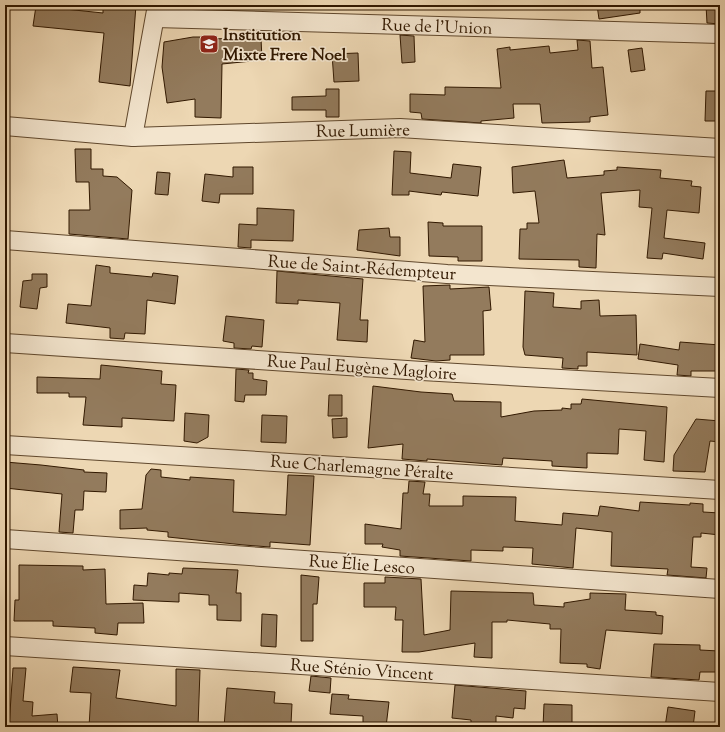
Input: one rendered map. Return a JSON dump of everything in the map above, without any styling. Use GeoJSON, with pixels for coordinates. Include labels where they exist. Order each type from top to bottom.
{"type":"FeatureCollection","features":[{"type":"Feature","properties":{"kind":"street","name":"Rue de l'Union"},"geometry":{"type":"LineString","coordinates":[[156,12],[720,34]]}},
{"type":"Feature","properties":{"kind":"street"},"geometry":{"type":"LineString","coordinates":[[133,137],[156,12]]}},
{"type":"Feature","properties":{"kind":"street","name":"Rue Lumière"},"geometry":{"type":"LineString","coordinates":[[5,126],[133,137],[400,128],[720,148]]}},
{"type":"Feature","properties":{"kind":"street","name":"Rue de Saint-Rédempteur"},"geometry":{"type":"LineString","coordinates":[[5,240],[447,274],[720,287]]}},
{"type":"Feature","properties":{"kind":"street","name":"Rue Paul Eugène Magloire"},"geometry":{"type":"LineString","coordinates":[[5,342],[406,370],[720,388]]}},
{"type":"Feature","properties":{"kind":"street","name":"Rue Charlemagne Péralte"},"geometry":{"type":"LineString","coordinates":[[5,444],[720,490]]}},
{"type":"Feature","properties":{"kind":"street","name":"Rue Élie Lesco"},"geometry":{"type":"LineString","coordinates":[[5,539],[720,589]]}},
{"type":"Feature","properties":{"kind":"street","name":"Rue Sténio Vincent"},"geometry":{"type":"LineString","coordinates":[[5,646],[720,692]]}},
{"type":"Feature","properties":{"kind":"building"},"geometry":{"type":"Polygon","coordinates":[[[103,5],[136,5],[130,86],[99,82],[104,33],[33,26],[36,6],[103,13],[103,5]]]}},
{"type":"Feature","properties":{"kind":"building"},"geometry":{"type":"Polygon","coordinates":[[[597,5],[640,5],[640,13],[599,19],[597,5]]]}},
{"type":"Feature","properties":{"kind":"building"},"geometry":{"type":"Polygon","coordinates":[[[706,5],[720,5],[720,24],[707,23],[706,5]]]}},
{"type":"Feature","properties":{"kind":"building"},"geometry":{"type":"Polygon","coordinates":[[[400,35],[414,36],[415,62],[402,63],[400,35]]]}},
{"type":"Feature","properties":{"kind":"building"},"geometry":{"type":"Polygon","coordinates":[[[193,37],[205,37],[205,39],[261,38],[262,60],[222,64],[221,118],[195,117],[195,99],[167,103],[162,67],[164,42],[193,37]]]}},
{"type":"Feature","properties":{"kind":"building"},"geometry":{"type":"Polygon","coordinates":[[[577,40],[590,41],[592,68],[603,67],[608,115],[590,117],[590,122],[542,123],[540,104],[513,104],[514,118],[481,121],[481,123],[422,119],[421,113],[410,112],[410,94],[445,95],[445,87],[501,88],[497,49],[510,47],[510,50],[549,46],[550,53],[578,50],[577,40]]]}},
{"type":"Feature","properties":{"kind":"building"},"geometry":{"type":"Polygon","coordinates":[[[642,48],[645,70],[631,72],[628,50],[642,48]]]}},
{"type":"Feature","properties":{"kind":"building"},"geometry":{"type":"Polygon","coordinates":[[[358,53],[359,81],[334,82],[332,54],[358,53]]]}},
{"type":"Feature","properties":{"kind":"building"},"geometry":{"type":"Polygon","coordinates":[[[326,89],[339,89],[339,117],[326,117],[326,110],[292,110],[292,97],[326,96],[326,89]]]}},
{"type":"Feature","properties":{"kind":"building"},"geometry":{"type":"Polygon","coordinates":[[[706,91],[720,91],[720,121],[705,121],[706,91]]]}},
{"type":"Feature","properties":{"kind":"building"},"geometry":{"type":"Polygon","coordinates":[[[75,149],[91,149],[91,169],[103,169],[103,176],[117,177],[132,190],[128,239],[69,234],[69,210],[90,210],[89,182],[76,182],[75,149]]]}},
{"type":"Feature","properties":{"kind":"building"},"geometry":{"type":"Polygon","coordinates":[[[394,151],[411,152],[410,173],[451,178],[453,164],[481,167],[478,196],[442,192],[441,195],[409,191],[409,195],[392,195],[394,151]]]}},
{"type":"Feature","properties":{"kind":"building"},"geometry":{"type":"Polygon","coordinates":[[[564,160],[567,178],[604,175],[604,171],[617,170],[617,167],[661,170],[660,178],[692,181],[691,186],[701,187],[699,213],[667,210],[664,238],[705,243],[703,259],[663,253],[662,259],[647,258],[652,208],[639,207],[640,190],[601,193],[605,235],[597,234],[596,268],[579,267],[579,260],[519,259],[520,229],[527,229],[527,223],[539,223],[535,191],[513,193],[512,167],[564,160]]]}},
{"type":"Feature","properties":{"kind":"building"},"geometry":{"type":"Polygon","coordinates":[[[233,167],[253,167],[253,194],[220,194],[219,203],[202,201],[205,174],[233,177],[233,167]]]}},
{"type":"Feature","properties":{"kind":"building"},"geometry":{"type":"Polygon","coordinates":[[[157,172],[170,173],[168,195],[155,194],[157,172]]]}},
{"type":"Feature","properties":{"kind":"building"},"geometry":{"type":"Polygon","coordinates":[[[257,208],[294,210],[293,241],[251,240],[251,248],[238,247],[239,224],[257,225],[257,208]]]}},
{"type":"Feature","properties":{"kind":"building"},"geometry":{"type":"Polygon","coordinates":[[[428,222],[443,223],[443,226],[482,226],[482,261],[458,261],[458,257],[429,256],[428,222]]]}},
{"type":"Feature","properties":{"kind":"building"},"geometry":{"type":"Polygon","coordinates":[[[389,228],[390,237],[400,237],[400,256],[357,250],[359,230],[389,228]]]}},
{"type":"Feature","properties":{"kind":"building"},"geometry":{"type":"Polygon","coordinates":[[[96,265],[110,267],[110,273],[152,277],[153,273],[178,276],[175,304],[147,300],[145,334],[125,333],[124,339],[110,338],[110,328],[66,323],[68,304],[91,306],[96,265]]]}},
{"type":"Feature","properties":{"kind":"building"},"geometry":{"type":"Polygon","coordinates":[[[277,271],[363,279],[360,320],[368,320],[367,342],[337,340],[340,303],[298,300],[298,304],[276,303],[277,271]]]}},
{"type":"Feature","properties":{"kind":"building"},"geometry":{"type":"Polygon","coordinates":[[[32,274],[47,274],[47,287],[40,288],[37,309],[20,307],[23,281],[32,280],[32,274]]]}},
{"type":"Feature","properties":{"kind":"building"},"geometry":{"type":"Polygon","coordinates":[[[450,285],[450,289],[489,287],[491,310],[483,311],[484,355],[450,355],[450,360],[436,361],[411,358],[414,340],[425,342],[423,286],[450,285]]]}},
{"type":"Feature","properties":{"kind":"building"},"geometry":{"type":"Polygon","coordinates":[[[525,291],[554,293],[553,307],[581,309],[581,301],[599,300],[600,316],[636,315],[637,355],[587,352],[587,366],[578,366],[578,369],[562,368],[563,358],[525,355],[523,347],[525,291]]]}},
{"type":"Feature","properties":{"kind":"building"},"geometry":{"type":"Polygon","coordinates":[[[226,316],[264,320],[262,347],[252,346],[251,349],[234,348],[234,343],[223,341],[226,316]]]}},
{"type":"Feature","properties":{"kind":"building"},"geometry":{"type":"Polygon","coordinates":[[[680,342],[720,345],[720,371],[691,371],[691,376],[677,375],[678,365],[638,359],[640,344],[679,350],[680,342]]]}},
{"type":"Feature","properties":{"kind":"building"},"geometry":{"type":"Polygon","coordinates":[[[101,365],[162,371],[161,384],[176,385],[174,421],[122,418],[122,427],[83,425],[86,397],[69,397],[69,393],[37,393],[37,377],[100,379],[101,365]]]}},
{"type":"Feature","properties":{"kind":"building"},"geometry":{"type":"Polygon","coordinates":[[[236,369],[249,370],[248,373],[253,373],[253,379],[267,381],[266,395],[245,395],[244,402],[235,401],[236,369]]]}},
{"type":"Feature","properties":{"kind":"building"},"geometry":{"type":"Polygon","coordinates":[[[373,386],[452,394],[454,401],[501,402],[501,417],[534,411],[562,410],[562,408],[571,409],[571,404],[581,404],[582,399],[667,407],[664,462],[644,460],[646,431],[619,429],[618,454],[587,453],[587,468],[552,466],[552,461],[503,458],[502,465],[427,459],[427,461],[402,459],[403,444],[368,448],[373,386]]]}},
{"type":"Feature","properties":{"kind":"building"},"geometry":{"type":"Polygon","coordinates":[[[329,395],[342,395],[342,416],[328,416],[329,395]]]}},
{"type":"Feature","properties":{"kind":"building"},"geometry":{"type":"Polygon","coordinates":[[[185,413],[209,415],[208,437],[197,443],[184,441],[185,413]]]}},
{"type":"Feature","properties":{"kind":"building"},"geometry":{"type":"Polygon","coordinates":[[[262,415],[287,416],[286,443],[261,442],[262,415]]]}},
{"type":"Feature","properties":{"kind":"building"},"geometry":{"type":"Polygon","coordinates":[[[347,418],[347,437],[333,438],[332,419],[347,418]]]}},
{"type":"Feature","properties":{"kind":"building"},"geometry":{"type":"Polygon","coordinates":[[[696,419],[720,421],[720,442],[710,441],[705,472],[673,471],[674,455],[696,419]]]}},
{"type":"Feature","properties":{"kind":"building"},"geometry":{"type":"Polygon","coordinates":[[[5,462],[84,470],[84,472],[107,473],[106,492],[84,491],[83,510],[75,510],[73,533],[59,532],[62,494],[5,488],[5,462]]]}},
{"type":"Feature","properties":{"kind":"building"},"geometry":{"type":"Polygon","coordinates":[[[151,469],[161,470],[161,477],[190,480],[190,477],[234,480],[233,512],[286,515],[288,475],[314,476],[310,545],[270,542],[270,547],[244,545],[168,537],[168,532],[147,530],[147,528],[120,529],[120,510],[142,509],[146,475],[151,469]]]}},
{"type":"Feature","properties":{"kind":"building"},"geometry":{"type":"Polygon","coordinates":[[[409,481],[425,482],[423,494],[430,494],[429,506],[463,506],[463,496],[516,497],[515,521],[562,525],[563,513],[598,516],[600,506],[639,511],[640,502],[690,505],[690,503],[703,504],[703,512],[720,513],[720,535],[701,533],[701,537],[693,537],[691,567],[707,568],[706,578],[667,575],[668,569],[611,566],[612,532],[576,528],[573,568],[532,564],[533,548],[503,547],[503,551],[471,550],[471,561],[400,556],[400,550],[382,547],[383,544],[365,544],[365,524],[401,529],[403,493],[408,493],[409,481]]]}},
{"type":"Feature","properties":{"kind":"building"},"geometry":{"type":"Polygon","coordinates":[[[19,565],[83,566],[83,570],[105,569],[106,604],[143,603],[144,623],[118,623],[117,635],[95,633],[95,628],[53,626],[53,621],[14,621],[15,600],[19,600],[19,565]]]}},
{"type":"Feature","properties":{"kind":"building"},"geometry":{"type":"Polygon","coordinates":[[[183,568],[238,570],[236,593],[241,593],[241,621],[217,620],[217,605],[209,605],[209,595],[179,593],[179,602],[133,600],[134,585],[147,586],[148,573],[169,575],[169,573],[182,574],[183,568]]]}},
{"type":"Feature","properties":{"kind":"building"},"geometry":{"type":"Polygon","coordinates":[[[301,575],[319,577],[317,604],[313,604],[313,641],[301,641],[301,575]]]}},
{"type":"Feature","properties":{"kind":"building"},"geometry":{"type":"Polygon","coordinates":[[[385,577],[421,579],[424,635],[450,630],[451,591],[533,593],[534,605],[564,607],[564,603],[590,599],[590,593],[626,594],[625,610],[656,612],[656,615],[663,616],[662,634],[606,630],[600,669],[587,667],[587,664],[560,663],[561,629],[550,629],[550,624],[507,620],[507,622],[492,622],[492,658],[474,657],[475,643],[419,652],[402,652],[403,620],[395,620],[396,607],[364,607],[364,583],[385,583],[385,577]]]}},
{"type":"Feature","properties":{"kind":"building"},"geometry":{"type":"Polygon","coordinates":[[[262,614],[277,615],[276,647],[261,646],[262,614]]]}},
{"type":"Feature","properties":{"kind":"building"},"geometry":{"type":"Polygon","coordinates":[[[654,644],[700,645],[700,650],[719,651],[719,672],[700,672],[699,680],[651,677],[654,644]]]}},
{"type":"Feature","properties":{"kind":"building"},"geometry":{"type":"Polygon","coordinates":[[[73,667],[120,670],[116,698],[176,706],[176,669],[200,670],[198,727],[89,727],[91,693],[70,692],[73,667]]]}},
{"type":"Feature","properties":{"kind":"building"},"geometry":{"type":"Polygon","coordinates":[[[13,668],[26,668],[23,701],[33,702],[32,716],[57,714],[58,727],[9,727],[13,668]]]}},
{"type":"Feature","properties":{"kind":"building"},"geometry":{"type":"Polygon","coordinates":[[[311,676],[331,678],[330,693],[309,691],[311,676]]]}},
{"type":"Feature","properties":{"kind":"building"},"geometry":{"type":"Polygon","coordinates":[[[455,685],[526,691],[525,709],[514,708],[513,718],[496,716],[496,727],[471,727],[471,720],[452,718],[455,685]]]}},
{"type":"Feature","properties":{"kind":"building"},"geometry":{"type":"Polygon","coordinates":[[[227,688],[275,692],[274,703],[292,704],[291,724],[272,724],[272,727],[224,727],[227,688]]]}},
{"type":"Feature","properties":{"kind":"building"},"geometry":{"type":"Polygon","coordinates":[[[332,694],[349,695],[348,699],[389,702],[386,727],[363,727],[363,716],[330,714],[332,694]]]}},
{"type":"Feature","properties":{"kind":"building"},"geometry":{"type":"Polygon","coordinates":[[[544,704],[572,705],[572,727],[543,727],[544,704]]]}},
{"type":"Feature","properties":{"kind":"building"},"geometry":{"type":"Polygon","coordinates":[[[668,707],[695,711],[693,727],[665,727],[668,707]]]}},
{"type":"Feature","properties":{"kind":"place","name":"Institution Mixte Frere Noel"},"geometry":{"type":"Point","coordinates":[209,44]}}]}
